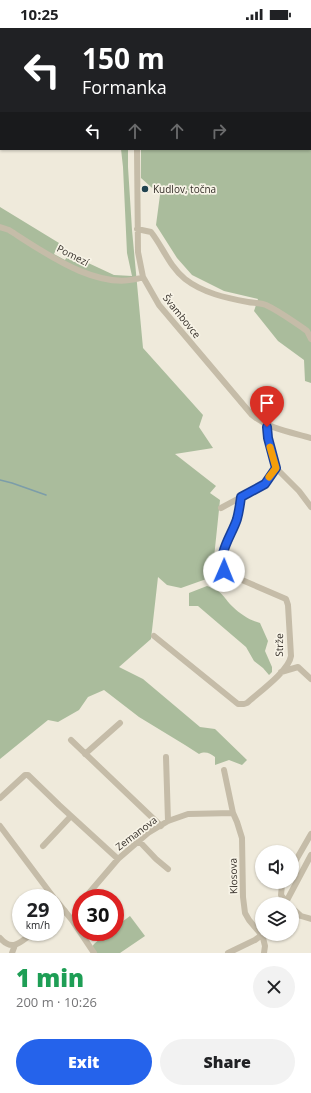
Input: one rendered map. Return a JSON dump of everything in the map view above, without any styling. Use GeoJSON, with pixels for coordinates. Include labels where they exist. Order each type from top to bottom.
{"type":"FeatureCollection","features":[{"type":"Feature","properties":{"kind":"street","name":"Švambovce"},"geometry":{"type":"LineString","coordinates":[[137,150],[138,252],[143,277],[159,305],[252,415],[267,425],[311,438]]}},
{"type":"Feature","properties":{"kind":"street","name":"Pomezí"},"geometry":{"type":"LineString","coordinates":[[0,226],[80,271],[105,279],[120,281],[135,280],[143,277]]}},
{"type":"Feature","properties":{"kind":"street"},"geometry":{"type":"LineString","coordinates":[[137,229],[151,232],[174,268],[184,278],[196,286],[226,298],[265,304],[307,331],[311,340]]}},
{"type":"Feature","properties":{"kind":"street"},"geometry":{"type":"LineString","coordinates":[[267,425],[266,430],[276,468],[311,507]]}},
{"type":"Feature","properties":{"kind":"street"},"geometry":{"type":"LineString","coordinates":[[221,508],[265,484],[276,468]]}},
{"type":"Feature","properties":{"kind":"street","name":"Strže"},"geometry":{"type":"LineString","coordinates":[[154,636],[238,704],[247,703],[281,672],[290,659],[288,602],[282,596],[225,573],[222,567],[225,545],[237,520],[241,497]]}},
{"type":"Feature","properties":{"kind":"street"},"geometry":{"type":"LineString","coordinates":[[281,672],[298,667],[311,679]]}},
{"type":"Feature","properties":{"kind":"street"},"geometry":{"type":"LineString","coordinates":[[85,754],[120,723]]}},
{"type":"Feature","properties":{"kind":"street"},"geometry":{"type":"LineString","coordinates":[[71,740],[161,826]]}},
{"type":"Feature","properties":{"kind":"street"},"geometry":{"type":"LineString","coordinates":[[166,757],[168,821]]}},
{"type":"Feature","properties":{"kind":"street","name":"Klosova"},"geometry":{"type":"LineString","coordinates":[[224,770],[232,813],[238,822],[242,838],[245,913],[255,927]]}},
{"type":"Feature","properties":{"kind":"street"},"geometry":{"type":"LineString","coordinates":[[0,798],[28,774],[118,859]]}},
{"type":"Feature","properties":{"kind":"street","name":"Zemanova"},"geometry":{"type":"LineString","coordinates":[[92,889],[118,859],[139,841],[168,821],[188,814],[232,813]]}},
{"type":"Feature","properties":{"kind":"street"},"geometry":{"type":"LineString","coordinates":[[43,846],[71,816]]}},
{"type":"Feature","properties":{"kind":"street"},"geometry":{"type":"LineString","coordinates":[[0,826],[48,889]]}},
{"type":"Feature","properties":{"kind":"street"},"geometry":{"type":"LineString","coordinates":[[299,855],[311,834]]}},
{"type":"Feature","properties":{"kind":"street"},"geometry":{"type":"LineString","coordinates":[[139,841],[168,869]]}},
{"type":"Feature","properties":{"kind":"street"},"geometry":{"type":"LineString","coordinates":[[290,897],[311,855]]}},
{"type":"Feature","properties":{"kind":"street"},"geometry":{"type":"LineString","coordinates":[[65,911],[94,953]]}},
{"type":"Feature","properties":{"kind":"street"},"geometry":{"type":"LineString","coordinates":[[299,914],[311,919]]}},
{"type":"Feature","properties":{"kind":"street"},"geometry":{"type":"LineString","coordinates":[[0,938],[6,945],[10,946],[21,941]]}},
{"type":"Feature","properties":{"kind":"street"},"geometry":{"type":"LineString","coordinates":[[228,953],[255,940]]}},
{"type":"Feature","properties":{"kind":"street"},"geometry":{"type":"LineString","coordinates":[[264,941],[264,953]]}},
{"type":"Feature","properties":{"kind":"street"},"geometry":{"type":"LineString","coordinates":[[12,953],[15,945]]}},
{"type":"Feature","properties":{"kind":"green space"},"geometry":{"type":"Polygon","coordinates":[[[121,150],[128,150],[132,230],[143,348],[203,415],[199,427],[213,448],[175,454],[216,486],[210,493],[220,500],[212,577],[181,588],[167,585],[158,577],[151,639],[119,667],[143,679],[200,727],[215,729],[247,760],[242,765],[229,760],[215,765],[215,757],[205,753],[199,754],[139,717],[104,690],[88,697],[79,710],[58,722],[48,720],[0,759],[0,207],[59,243],[54,254],[65,260],[69,254],[114,275],[132,276],[127,253],[121,150]]]}},
{"type":"Feature","properties":{"kind":"green space"},"geometry":{"type":"Polygon","coordinates":[[[141,150],[311,150],[311,383],[305,381],[304,360],[278,341],[254,311],[258,299],[224,291],[192,275],[177,258],[156,225],[160,195],[141,178],[141,150]]]}},
{"type":"Feature","properties":{"kind":"green space"},"geometry":{"type":"Polygon","coordinates":[[[207,586],[222,594],[242,615],[260,623],[268,641],[265,651],[272,667],[272,672],[269,675],[254,661],[246,647],[198,606],[189,606],[189,593],[207,586]]]}},
{"type":"Feature","properties":{"kind":"green space"},"geometry":{"type":"Polygon","coordinates":[[[130,916],[145,936],[120,953],[97,953],[92,947],[98,941],[124,941],[124,920],[130,916]]]}},
{"type":"Feature","properties":{"kind":"waterway"},"geometry":{"type":"LineString","coordinates":[[0,480],[46,495]]}},
{"type":"Feature","properties":{"kind":"slow traffic"},"geometry":{"type":"LineString","coordinates":[[269,477],[276,468],[270,447]]}},
{"type":"Feature","properties":{"kind":"place","name":"Kudlov, točna"},"geometry":{"type":"Point","coordinates":[145,189]}},
{"type":"Feature","properties":{"kind":"route"},"geometry":{"type":"LineString","coordinates":[[224,571],[222,563],[225,545],[237,520],[241,497],[265,484],[276,468],[266,430],[267,427]]}}]}
